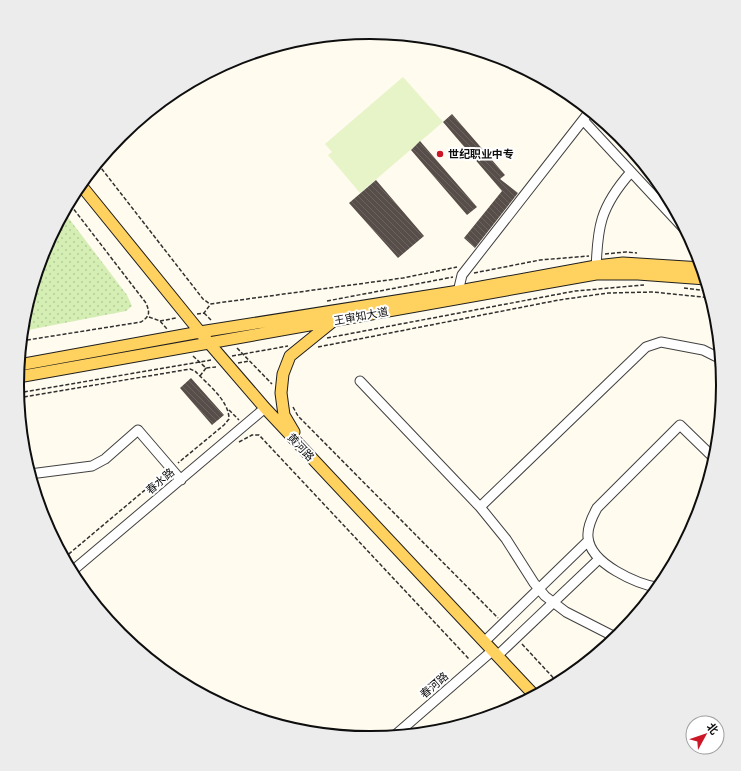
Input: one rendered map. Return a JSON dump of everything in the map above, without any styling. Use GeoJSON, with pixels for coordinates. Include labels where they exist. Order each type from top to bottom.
{"type":"FeatureCollection","features":[{"type":"Feature","properties":{"kind":"main road","name":"黄河路"},"geometry":{"type":"LineString","coordinates":[[85,190],[209,343],[265,408],[494,654],[532,692]]}},
{"type":"Feature","properties":{"kind":"main road","name":"王审知大道"},"geometry":{"type":"LineString","coordinates":[[24,376],[332,321],[458,295],[596,270],[638,274],[699,275]]}},
{"type":"Feature","properties":{"kind":"main road"},"geometry":{"type":"LineString","coordinates":[[25,364],[200,332],[458,295]]}},
{"type":"Feature","properties":{"kind":"main road"},"geometry":{"type":"LineString","coordinates":[[303,449],[284,415],[281,393],[283,374],[290,356],[310,345],[332,321]]}},
{"type":"Feature","properties":{"kind":"street"},"geometry":{"type":"LineString","coordinates":[[458,295],[462,275],[466,269],[587,115]]}},
{"type":"Feature","properties":{"kind":"street"},"geometry":{"type":"LineString","coordinates":[[583,120],[674,218]]}},
{"type":"Feature","properties":{"kind":"street"},"geometry":{"type":"LineString","coordinates":[[596,270],[598,236],[601,220],[618,187],[631,172]]}},
{"type":"Feature","properties":{"kind":"street"},"geometry":{"type":"LineString","coordinates":[[480,507],[646,347],[661,342],[703,350],[715,356]]}},
{"type":"Feature","properties":{"kind":"street"},"geometry":{"type":"LineString","coordinates":[[360,381],[480,507],[506,539],[538,589],[553,603],[587,624],[611,635]]}},
{"type":"Feature","properties":{"kind":"street","name":"春水路"},"geometry":{"type":"LineString","coordinates":[[76,568],[265,408]]}},
{"type":"Feature","properties":{"kind":"street"},"geometry":{"type":"LineString","coordinates":[[652,586],[625,575],[600,559],[592,550],[588,541],[590,522],[597,508],[680,424],[710,454]]}},
{"type":"Feature","properties":{"kind":"street"},"geometry":{"type":"LineString","coordinates":[[36,473],[92,466],[105,459],[138,430],[180,480]]}},
{"type":"Feature","properties":{"kind":"street"},"geometry":{"type":"LineString","coordinates":[[484,642],[588,541]]}},
{"type":"Feature","properties":{"kind":"street","name":"春河路"},"geometry":{"type":"LineString","coordinates":[[401,730],[476,665],[494,654],[516,637],[600,559]]}},
{"type":"Feature","properties":{"kind":"path"},"geometry":{"type":"LineString","coordinates":[[101,168],[203,299],[210,304],[403,278],[459,266],[466,269]]}},
{"type":"Feature","properties":{"kind":"path"},"geometry":{"type":"LineString","coordinates":[[27,340],[141,322],[148,317],[150,312],[146,303],[73,208]]}},
{"type":"Feature","properties":{"kind":"path"},"geometry":{"type":"LineString","coordinates":[[322,339],[575,291],[650,284]]}},
{"type":"Feature","properties":{"kind":"path"},"geometry":{"type":"LineString","coordinates":[[680,287],[703,290]]}},
{"type":"Feature","properties":{"kind":"path"},"geometry":{"type":"LineString","coordinates":[[24,392],[243,354],[310,345],[551,301],[608,293],[653,292],[705,297]]}},
{"type":"Feature","properties":{"kind":"path"},"geometry":{"type":"LineString","coordinates":[[210,304],[204,312],[220,330]]}},
{"type":"Feature","properties":{"kind":"path"},"geometry":{"type":"LineString","coordinates":[[148,317],[160,321]]}},
{"type":"Feature","properties":{"kind":"path"},"geometry":{"type":"LineString","coordinates":[[229,340],[273,384],[282,383]]}},
{"type":"Feature","properties":{"kind":"path"},"geometry":{"type":"LineString","coordinates":[[200,376],[206,368]]}},
{"type":"Feature","properties":{"kind":"path"},"geometry":{"type":"LineString","coordinates":[[291,403],[298,416],[503,624]]}},
{"type":"Feature","properties":{"kind":"path"},"geometry":{"type":"LineString","coordinates":[[236,444],[252,435],[259,436],[476,665]]}},
{"type":"Feature","properties":{"kind":"path"},"geometry":{"type":"LineString","coordinates":[[516,637],[555,679]]}},
{"type":"Feature","properties":{"kind":"green space"},"geometry":{"type":"Polygon","coordinates":[[[403,77],[443,122],[360,193],[328,155],[332,152],[325,144],[403,77]]]}},
{"type":"Feature","properties":{"kind":"green space"},"geometry":{"type":"Polygon","coordinates":[[[68,217],[127,295],[132,306],[126,311],[29,330],[42,274],[50,253],[68,217]]]}},
{"type":"Feature","properties":{"kind":"building"},"geometry":{"type":"Polygon","coordinates":[[[452,114],[505,175],[500,179],[518,193],[475,248],[464,238],[502,191],[443,122],[452,114]]]}},
{"type":"Feature","properties":{"kind":"building"},"geometry":{"type":"Polygon","coordinates":[[[420,141],[477,207],[467,215],[411,150],[420,141]]]}},
{"type":"Feature","properties":{"kind":"building"},"geometry":{"type":"Polygon","coordinates":[[[376,180],[424,236],[398,258],[349,203],[376,180]]]}},
{"type":"Feature","properties":{"kind":"building"},"geometry":{"type":"Polygon","coordinates":[[[191,378],[224,415],[212,425],[180,388],[191,378]]]}},
{"type":"Feature","properties":{"kind":"place","name":"世纪职业中专"},"geometry":{"type":"Point","coordinates":[440,154]}}]}
